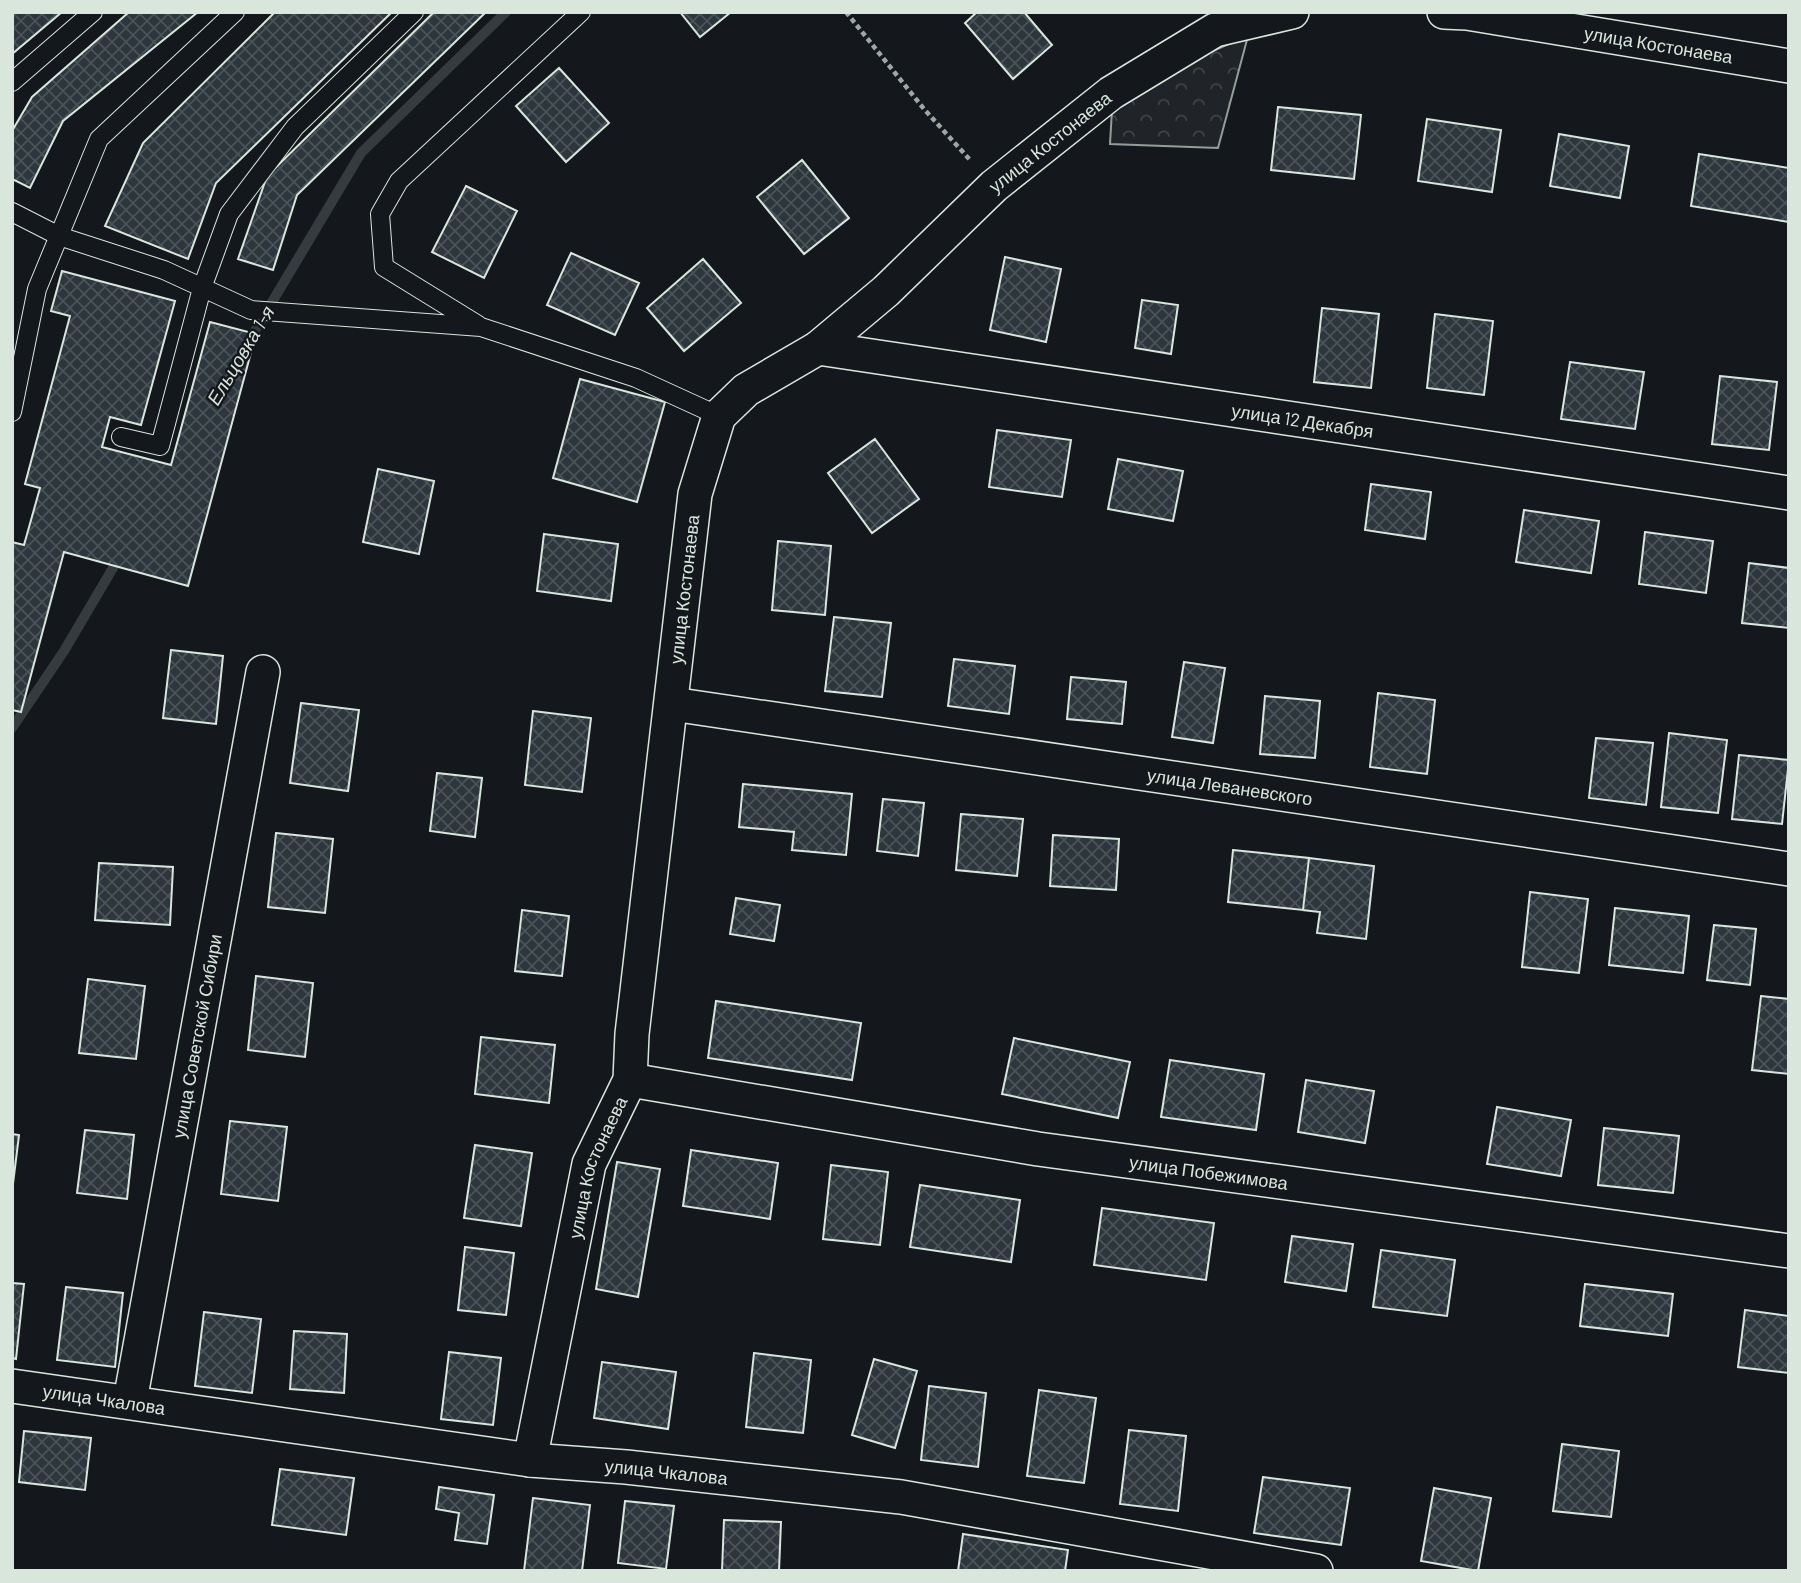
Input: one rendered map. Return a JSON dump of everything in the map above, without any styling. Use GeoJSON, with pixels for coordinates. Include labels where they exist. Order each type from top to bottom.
{"type":"FeatureCollection","features":[{"type":"Feature","properties":{"kind":"street","name":"улица Костонаева"},"geometry":{"type":"LineString","coordinates":[[530,1460],[589,1164],[630,1080],[632,1034],[695,494],[719,416],[746,390],[818,348],[886,291],[994,186],[1111,93],[1215,30],[1292,12]]}},
{"type":"Feature","properties":{"kind":"street","name":"улица Костонаева"},"geometry":{"type":"LineString","coordinates":[[1444,12],[1467,13],[1789,66]]}},
{"type":"Feature","properties":{"kind":"street","name":"улица 12 Декабря"},"geometry":{"type":"LineString","coordinates":[[818,348],[1789,493]]}},
{"type":"Feature","properties":{"kind":"street","name":"улица Советской Сибири"},"geometry":{"type":"LineString","coordinates":[[130,1401],[263,672]]}},
{"type":"Feature","properties":{"kind":"street","name":"улица Леваневского"},"geometry":{"type":"LineString","coordinates":[[672,704],[1789,869]]}},
{"type":"Feature","properties":{"kind":"street","name":"улица Побежимова"},"geometry":{"type":"LineString","coordinates":[[630,1080],[1038,1149],[1789,1251]]}},
{"type":"Feature","properties":{"kind":"street","name":"улица Чкалова"},"geometry":{"type":"LineString","coordinates":[[12,1386],[530,1460],[626,1467],[901,1497],[1317,1571]]}},
{"type":"Feature","properties":{"kind":"lane"},"geometry":{"type":"LineString","coordinates":[[12,82],[93,12]]}},
{"type":"Feature","properties":{"kind":"lane"},"geometry":{"type":"LineString","coordinates":[[12,412],[37,289],[99,139],[235,12]]}},
{"type":"Feature","properties":{"kind":"lane"},"geometry":{"type":"LineString","coordinates":[[121,437],[160,446],[202,288],[229,214],[295,127],[414,12]]}},
{"type":"Feature","properties":{"kind":"lane"},"geometry":{"type":"LineString","coordinates":[[581,12],[399,181],[380,214],[384,267],[481,327],[636,378],[719,416]]}},
{"type":"Feature","properties":{"kind":"lane"},"geometry":{"type":"LineString","coordinates":[[12,212],[60,236],[164,271],[251,310],[481,327]]}},
{"type":"Feature","properties":{"kind":"path"},"geometry":{"type":"LineString","coordinates":[[846,12],[924,108],[994,186]]}},
{"type":"Feature","properties":{"kind":"green space"},"geometry":{"type":"Polygon","coordinates":[[[1248,36],[1218,148],[1110,144],[1112,110],[1172,68],[1248,36]]]}},
{"type":"Feature","properties":{"kind":"building"},"geometry":{"type":"Polygon","coordinates":[[[12,12],[62,12],[12,54],[12,12]]]}},
{"type":"Feature","properties":{"kind":"building"},"geometry":{"type":"Polygon","coordinates":[[[129,12],[198,12],[63,121],[30,188],[12,179],[12,131],[32,97],[129,12]]]}},
{"type":"Feature","properties":{"kind":"building"},"geometry":{"type":"Polygon","coordinates":[[[275,12],[392,12],[216,183],[188,259],[105,226],[143,143],[275,12]]]}},
{"type":"Feature","properties":{"kind":"building"},"geometry":{"type":"Polygon","coordinates":[[[434,12],[486,12],[297,195],[273,270],[238,259],[267,176],[434,12]]]}},
{"type":"Feature","properties":{"kind":"building"},"geometry":{"type":"Polygon","coordinates":[[[680,12],[731,12],[700,37],[680,12]]]}},
{"type":"Feature","properties":{"kind":"building"},"geometry":{"type":"Polygon","coordinates":[[[977,12],[1024,12],[1052,45],[1013,79],[965,23],[977,12]]]}},
{"type":"Feature","properties":{"kind":"building"},"geometry":{"type":"Polygon","coordinates":[[[559,68],[609,123],[566,162],[516,106],[559,68]]]}},
{"type":"Feature","properties":{"kind":"building"},"geometry":{"type":"Polygon","coordinates":[[[1278,107],[1361,115],[1354,179],[1271,170],[1278,107]]]}},
{"type":"Feature","properties":{"kind":"building"},"geometry":{"type":"Polygon","coordinates":[[[1427,119],[1501,130],[1492,192],[1418,181],[1427,119]]]}},
{"type":"Feature","properties":{"kind":"building"},"geometry":{"type":"Polygon","coordinates":[[[1559,134],[1629,146],[1620,198],[1550,186],[1559,134]]]}},
{"type":"Feature","properties":{"kind":"building"},"geometry":{"type":"Polygon","coordinates":[[[1699,154],[1789,168],[1789,222],[1691,206],[1699,154]]]}},
{"type":"Feature","properties":{"kind":"building"},"geometry":{"type":"Polygon","coordinates":[[[802,160],[849,218],[804,254],[757,197],[802,160]]]}},
{"type":"Feature","properties":{"kind":"building"},"geometry":{"type":"Polygon","coordinates":[[[466,186],[517,211],[484,278],[432,252],[466,186]]]}},
{"type":"Feature","properties":{"kind":"building"},"geometry":{"type":"Polygon","coordinates":[[[571,253],[639,283],[615,335],[547,305],[571,253]]]}},
{"type":"Feature","properties":{"kind":"building"},"geometry":{"type":"Polygon","coordinates":[[[1005,257],[1061,269],[1046,342],[990,330],[1005,257]]]}},
{"type":"Feature","properties":{"kind":"building"},"geometry":{"type":"Polygon","coordinates":[[[703,259],[741,303],[684,351],[647,308],[703,259]]]}},
{"type":"Feature","properties":{"kind":"building"},"geometry":{"type":"Polygon","coordinates":[[[62,271],[175,301],[141,425],[110,417],[102,447],[171,465],[210,322],[256,334],[188,586],[64,552],[21,712],[12,710],[12,542],[24,545],[40,488],[25,484],[70,316],[51,311],[62,271]]]}},
{"type":"Feature","properties":{"kind":"building"},"geometry":{"type":"Polygon","coordinates":[[[1142,300],[1178,305],[1171,354],[1135,348],[1142,300]]]}},
{"type":"Feature","properties":{"kind":"building"},"geometry":{"type":"Polygon","coordinates":[[[1322,308],[1379,314],[1371,388],[1314,382],[1322,308]]]}},
{"type":"Feature","properties":{"kind":"building"},"geometry":{"type":"Polygon","coordinates":[[[1435,314],[1493,321],[1484,395],[1427,388],[1435,314]]]}},
{"type":"Feature","properties":{"kind":"building"},"geometry":{"type":"Polygon","coordinates":[[[1570,362],[1644,372],[1635,429],[1561,419],[1570,362]]]}},
{"type":"Feature","properties":{"kind":"building"},"geometry":{"type":"Polygon","coordinates":[[[1720,376],[1777,382],[1769,450],[1712,444],[1720,376]]]}},
{"type":"Feature","properties":{"kind":"building"},"geometry":{"type":"Polygon","coordinates":[[[580,379],[665,402],[637,502],[553,478],[580,379]]]}},
{"type":"Feature","properties":{"kind":"building"},"geometry":{"type":"Polygon","coordinates":[[[997,430],[1071,440],[1062,497],[989,487],[997,430]]]}},
{"type":"Feature","properties":{"kind":"building"},"geometry":{"type":"Polygon","coordinates":[[[875,439],[919,499],[872,533],[828,473],[875,439]]]}},
{"type":"Feature","properties":{"kind":"building"},"geometry":{"type":"Polygon","coordinates":[[[1118,459],[1183,471],[1173,521],[1108,509],[1118,459]]]}},
{"type":"Feature","properties":{"kind":"building"},"geometry":{"type":"Polygon","coordinates":[[[378,469],[434,481],[419,554],[363,542],[378,469]]]}},
{"type":"Feature","properties":{"kind":"building"},"geometry":{"type":"Polygon","coordinates":[[[1371,484],[1431,492],[1425,539],[1365,530],[1371,484]]]}},
{"type":"Feature","properties":{"kind":"building"},"geometry":{"type":"Polygon","coordinates":[[[1524,510],[1599,521],[1591,573],[1516,562],[1524,510]]]}},
{"type":"Feature","properties":{"kind":"building"},"geometry":{"type":"Polygon","coordinates":[[[1645,532],[1713,541],[1706,593],[1639,584],[1645,532]]]}},
{"type":"Feature","properties":{"kind":"building"},"geometry":{"type":"Polygon","coordinates":[[[544,534],[618,544],[611,601],[537,591],[544,534]]]}},
{"type":"Feature","properties":{"kind":"building"},"geometry":{"type":"Polygon","coordinates":[[[778,541],[831,546],[825,615],[772,610],[778,541]]]}},
{"type":"Feature","properties":{"kind":"building"},"geometry":{"type":"Polygon","coordinates":[[[1749,563],[1789,568],[1789,628],[1742,623],[1749,563]]]}},
{"type":"Feature","properties":{"kind":"building"},"geometry":{"type":"Polygon","coordinates":[[[834,617],[891,623],[882,697],[825,691],[834,617]]]}},
{"type":"Feature","properties":{"kind":"building"},"geometry":{"type":"Polygon","coordinates":[[[171,650],[223,656],[216,724],[163,718],[171,650]]]}},
{"type":"Feature","properties":{"kind":"building"},"geometry":{"type":"Polygon","coordinates":[[[954,659],[1015,666],[1009,714],[948,706],[954,659]]]}},
{"type":"Feature","properties":{"kind":"building"},"geometry":{"type":"Polygon","coordinates":[[[1184,662],[1225,668],[1213,743],[1172,737],[1184,662]]]}},
{"type":"Feature","properties":{"kind":"building"},"geometry":{"type":"Polygon","coordinates":[[[1071,677],[1126,682],[1122,724],[1067,719],[1071,677]]]}},
{"type":"Feature","properties":{"kind":"building"},"geometry":{"type":"Polygon","coordinates":[[[1378,693],[1435,700],[1427,774],[1370,767],[1378,693]]]}},
{"type":"Feature","properties":{"kind":"building"},"geometry":{"type":"Polygon","coordinates":[[[1265,696],[1320,701],[1315,758],[1260,754],[1265,696]]]}},
{"type":"Feature","properties":{"kind":"building"},"geometry":{"type":"Polygon","coordinates":[[[301,703],[359,710],[348,791],[290,783],[301,703]]]}},
{"type":"Feature","properties":{"kind":"building"},"geometry":{"type":"Polygon","coordinates":[[[533,711],[591,718],[582,792],[525,785],[533,711]]]}},
{"type":"Feature","properties":{"kind":"building"},"geometry":{"type":"Polygon","coordinates":[[[1669,733],[1727,740],[1718,813],[1661,807],[1669,733]]]}},
{"type":"Feature","properties":{"kind":"building"},"geometry":{"type":"Polygon","coordinates":[[[1596,738],[1653,743],[1646,805],[1589,798],[1596,738]]]}},
{"type":"Feature","properties":{"kind":"building"},"geometry":{"type":"Polygon","coordinates":[[[1739,755],[1789,760],[1782,824],[1732,819],[1739,755]]]}},
{"type":"Feature","properties":{"kind":"building"},"geometry":{"type":"Polygon","coordinates":[[[437,773],[482,778],[475,837],[430,831],[437,773]]]}},
{"type":"Feature","properties":{"kind":"building"},"geometry":{"type":"Polygon","coordinates":[[[743,784],[852,794],[846,855],[792,850],[794,832],[739,827],[743,784]]]}},
{"type":"Feature","properties":{"kind":"building"},"geometry":{"type":"Polygon","coordinates":[[[883,799],[924,803],[918,856],[877,851],[883,799]]]}},
{"type":"Feature","properties":{"kind":"building"},"geometry":{"type":"Polygon","coordinates":[[[961,814],[1023,819],[1017,876],[956,870],[961,814]]]}},
{"type":"Feature","properties":{"kind":"building"},"geometry":{"type":"Polygon","coordinates":[[[276,833],[333,839],[325,913],[268,907],[276,833]]]}},
{"type":"Feature","properties":{"kind":"building"},"geometry":{"type":"Polygon","coordinates":[[[1053,835],[1119,839],[1116,890],[1050,886],[1053,835]]]}},
{"type":"Feature","properties":{"kind":"building"},"geometry":{"type":"Polygon","coordinates":[[[1233,850],[1309,858],[1303,910],[1228,902],[1233,850]]]}},
{"type":"Feature","properties":{"kind":"building"},"geometry":{"type":"Polygon","coordinates":[[[1309,858],[1374,866],[1366,939],[1317,933],[1320,912],[1303,910],[1309,858]]]}},
{"type":"Feature","properties":{"kind":"building"},"geometry":{"type":"Polygon","coordinates":[[[99,863],[173,867],[170,925],[95,920],[99,863]]]}},
{"type":"Feature","properties":{"kind":"building"},"geometry":{"type":"Polygon","coordinates":[[[1530,892],[1588,899],[1579,973],[1522,967],[1530,892]]]}},
{"type":"Feature","properties":{"kind":"building"},"geometry":{"type":"Polygon","coordinates":[[[736,898],[780,905],[774,941],[730,934],[736,898]]]}},
{"type":"Feature","properties":{"kind":"building"},"geometry":{"type":"Polygon","coordinates":[[[1615,908],[1689,916],[1683,973],[1609,965],[1615,908]]]}},
{"type":"Feature","properties":{"kind":"building"},"geometry":{"type":"Polygon","coordinates":[[[522,910],[569,916],[562,976],[515,971],[522,910]]]}},
{"type":"Feature","properties":{"kind":"building"},"geometry":{"type":"Polygon","coordinates":[[[1714,925],[1756,929],[1750,985],[1707,980],[1714,925]]]}},
{"type":"Feature","properties":{"kind":"building"},"geometry":{"type":"Polygon","coordinates":[[[256,976],[313,983],[305,1057],[248,1050],[256,976]]]}},
{"type":"Feature","properties":{"kind":"building"},"geometry":{"type":"Polygon","coordinates":[[[88,979],[145,986],[136,1059],[79,1053],[88,979]]]}},
{"type":"Feature","properties":{"kind":"building"},"geometry":{"type":"Polygon","coordinates":[[[1761,996],[1789,999],[1789,1074],[1752,1070],[1761,996]]]}},
{"type":"Feature","properties":{"kind":"building"},"geometry":{"type":"Polygon","coordinates":[[[716,1001],[861,1023],[852,1080],[708,1058],[716,1001]]]}},
{"type":"Feature","properties":{"kind":"building"},"geometry":{"type":"Polygon","coordinates":[[[481,1037],[555,1045],[549,1103],[475,1094],[481,1037]]]}},
{"type":"Feature","properties":{"kind":"building"},"geometry":{"type":"Polygon","coordinates":[[[1014,1038],[1130,1062],[1118,1118],[1002,1094],[1014,1038]]]}},
{"type":"Feature","properties":{"kind":"building"},"geometry":{"type":"Polygon","coordinates":[[[1170,1060],[1264,1074],[1256,1130],[1161,1117],[1170,1060]]]}},
{"type":"Feature","properties":{"kind":"building"},"geometry":{"type":"Polygon","coordinates":[[[1306,1080],[1374,1091],[1365,1143],[1298,1132],[1306,1080]]]}},
{"type":"Feature","properties":{"kind":"building"},"geometry":{"type":"Polygon","coordinates":[[[1497,1107],[1571,1120],[1561,1176],[1487,1164],[1497,1107]]]}},
{"type":"Feature","properties":{"kind":"building"},"geometry":{"type":"Polygon","coordinates":[[[230,1121],[287,1127],[278,1201],[221,1194],[230,1121]]]}},
{"type":"Feature","properties":{"kind":"building"},"geometry":{"type":"Polygon","coordinates":[[[1604,1128],[1679,1136],[1673,1193],[1598,1185],[1604,1128]]]}},
{"type":"Feature","properties":{"kind":"building"},"geometry":{"type":"Polygon","coordinates":[[[85,1130],[134,1135],[127,1199],[77,1193],[85,1130]]]}},
{"type":"Feature","properties":{"kind":"building"},"geometry":{"type":"Polygon","coordinates":[[[12,1134],[19,1135],[12,1192],[12,1134]]]}},
{"type":"Feature","properties":{"kind":"building"},"geometry":{"type":"Polygon","coordinates":[[[475,1145],[532,1153],[521,1226],[464,1218],[475,1145]]]}},
{"type":"Feature","properties":{"kind":"building"},"geometry":{"type":"Polygon","coordinates":[[[691,1150],[778,1163],[770,1219],[683,1206],[691,1150]]]}},
{"type":"Feature","properties":{"kind":"building"},"geometry":{"type":"Polygon","coordinates":[[[617,1162],[660,1169],[638,1297],[596,1289],[617,1162]]]}},
{"type":"Feature","properties":{"kind":"building"},"geometry":{"type":"Polygon","coordinates":[[[831,1165],[888,1172],[880,1245],[823,1239],[831,1165]]]}},
{"type":"Feature","properties":{"kind":"building"},"geometry":{"type":"Polygon","coordinates":[[[920,1185],[1020,1200],[1011,1262],[910,1247],[920,1185]]]}},
{"type":"Feature","properties":{"kind":"building"},"geometry":{"type":"Polygon","coordinates":[[[1102,1208],[1214,1223],[1206,1280],[1094,1265],[1102,1208]]]}},
{"type":"Feature","properties":{"kind":"building"},"geometry":{"type":"Polygon","coordinates":[[[1292,1236],[1353,1244],[1346,1291],[1285,1282],[1292,1236]]]}},
{"type":"Feature","properties":{"kind":"building"},"geometry":{"type":"Polygon","coordinates":[[[465,1247],[514,1253],[506,1315],[458,1310],[465,1247]]]}},
{"type":"Feature","properties":{"kind":"building"},"geometry":{"type":"Polygon","coordinates":[[[1381,1250],[1455,1260],[1447,1316],[1373,1307],[1381,1250]]]}},
{"type":"Feature","properties":{"kind":"building"},"geometry":{"type":"Polygon","coordinates":[[[12,1283],[24,1284],[16,1359],[12,1358],[12,1283]]]}},
{"type":"Feature","properties":{"kind":"building"},"geometry":{"type":"Polygon","coordinates":[[[1585,1284],[1673,1294],[1668,1336],[1580,1326],[1585,1284]]]}},
{"type":"Feature","properties":{"kind":"building"},"geometry":{"type":"Polygon","coordinates":[[[66,1287],[123,1293],[115,1367],[57,1360],[66,1287]]]}},
{"type":"Feature","properties":{"kind":"building"},"geometry":{"type":"Polygon","coordinates":[[[1745,1310],[1789,1316],[1789,1373],[1738,1367],[1745,1310]]]}},
{"type":"Feature","properties":{"kind":"building"},"geometry":{"type":"Polygon","coordinates":[[[204,1312],[261,1319],[252,1393],[195,1386],[204,1312]]]}},
{"type":"Feature","properties":{"kind":"building"},"geometry":{"type":"Polygon","coordinates":[[[294,1331],[347,1334],[344,1393],[290,1389],[294,1331]]]}},
{"type":"Feature","properties":{"kind":"building"},"geometry":{"type":"Polygon","coordinates":[[[449,1352],[501,1358],[493,1425],[441,1419],[449,1352]]]}},
{"type":"Feature","properties":{"kind":"building"},"geometry":{"type":"Polygon","coordinates":[[[754,1353],[811,1360],[803,1433],[746,1427],[754,1353]]]}},
{"type":"Feature","properties":{"kind":"building"},"geometry":{"type":"Polygon","coordinates":[[[874,1359],[917,1371],[895,1448],[852,1435],[874,1359]]]}},
{"type":"Feature","properties":{"kind":"building"},"geometry":{"type":"Polygon","coordinates":[[[602,1362],[676,1372],[668,1429],[594,1418],[602,1362]]]}},
{"type":"Feature","properties":{"kind":"building"},"geometry":{"type":"Polygon","coordinates":[[[929,1386],[986,1393],[978,1467],[921,1460],[929,1386]]]}},
{"type":"Feature","properties":{"kind":"building"},"geometry":{"type":"Polygon","coordinates":[[[1039,1390],[1096,1398],[1084,1483],[1027,1476],[1039,1390]]]}},
{"type":"Feature","properties":{"kind":"building"},"geometry":{"type":"Polygon","coordinates":[[[1129,1430],[1186,1436],[1178,1511],[1120,1504],[1129,1430]]]}},
{"type":"Feature","properties":{"kind":"building"},"geometry":{"type":"Polygon","coordinates":[[[24,1431],[91,1438],[85,1490],[19,1482],[24,1431]]]}},
{"type":"Feature","properties":{"kind":"building"},"geometry":{"type":"Polygon","coordinates":[[[1562,1444],[1619,1451],[1611,1517],[1553,1511],[1562,1444]]]}},
{"type":"Feature","properties":{"kind":"building"},"geometry":{"type":"Polygon","coordinates":[[[280,1469],[354,1478],[346,1535],[272,1525],[280,1469]]]}},
{"type":"Feature","properties":{"kind":"building"},"geometry":{"type":"Polygon","coordinates":[[[1263,1477],[1350,1488],[1341,1545],[1254,1533],[1263,1477]]]}},
{"type":"Feature","properties":{"kind":"building"},"geometry":{"type":"Polygon","coordinates":[[[439,1487],[494,1495],[487,1544],[455,1540],[459,1513],[436,1509],[439,1487]]]}},
{"type":"Feature","properties":{"kind":"building"},"geometry":{"type":"Polygon","coordinates":[[[1434,1488],[1491,1498],[1478,1571],[1421,1561],[1434,1488]]]}},
{"type":"Feature","properties":{"kind":"building"},"geometry":{"type":"Polygon","coordinates":[[[533,1498],[590,1505],[582,1571],[524,1571],[533,1498]]]}},
{"type":"Feature","properties":{"kind":"building"},"geometry":{"type":"Polygon","coordinates":[[[625,1501],[674,1506],[666,1569],[618,1563],[625,1501]]]}},
{"type":"Feature","properties":{"kind":"building"},"geometry":{"type":"Polygon","coordinates":[[[724,1520],[781,1522],[779,1571],[722,1571],[724,1520]]]}},
{"type":"Feature","properties":{"kind":"building"},"geometry":{"type":"Polygon","coordinates":[[[963,1534],[1068,1550],[1065,1571],[958,1571],[963,1534]]]}},
{"type":"Feature","properties":{"kind":"waterway","name":"Ельцовка 1-я"},"geometry":{"type":"LineString","coordinates":[[247,344],[361,153],[506,12]]}},
{"type":"Feature","properties":{"kind":"waterway","name":"Ельцовка 1-я"},"geometry":{"type":"LineString","coordinates":[[12,728],[64,651],[120,556]]}}]}
